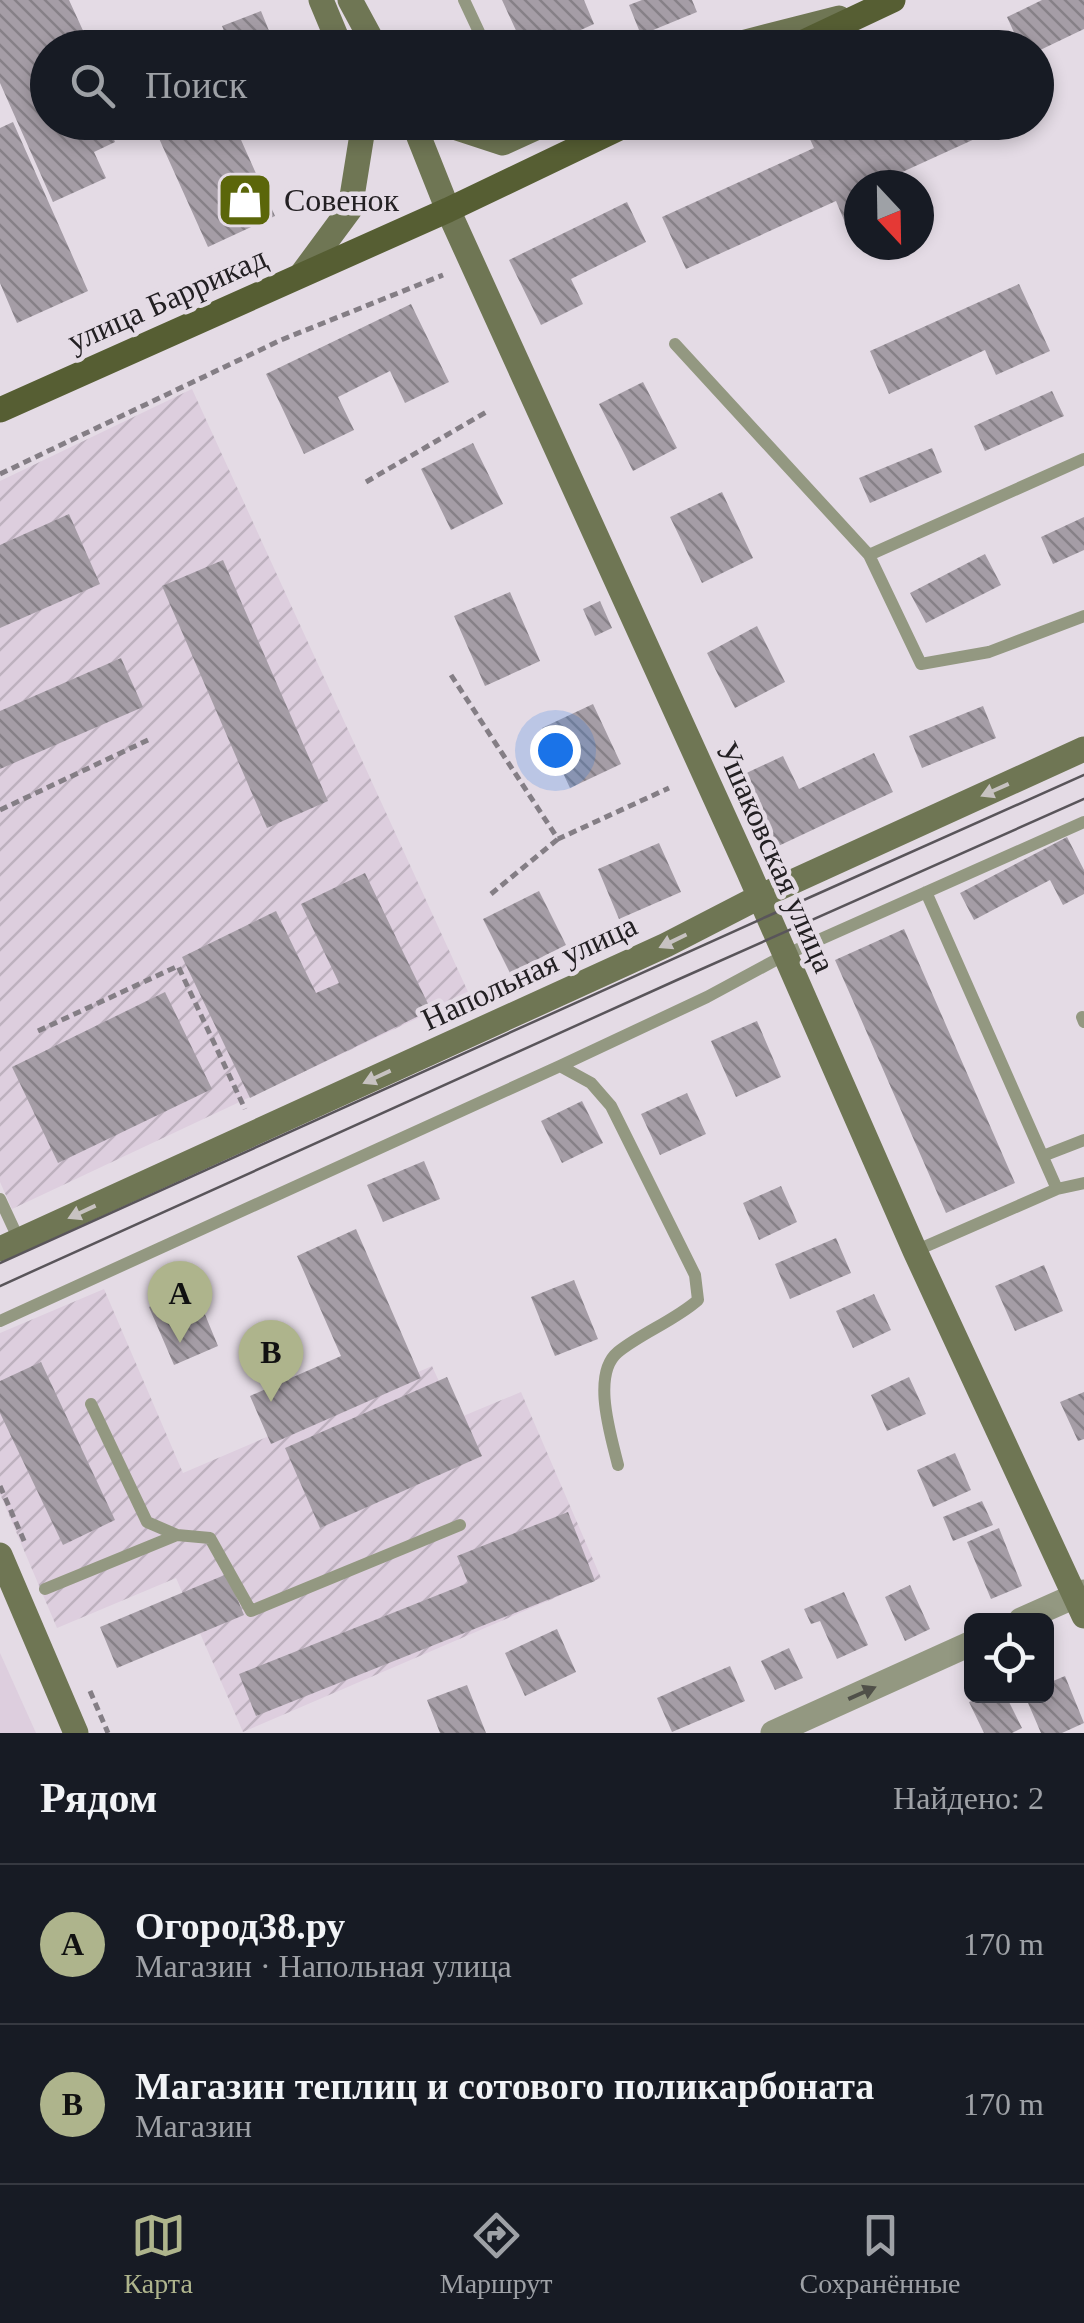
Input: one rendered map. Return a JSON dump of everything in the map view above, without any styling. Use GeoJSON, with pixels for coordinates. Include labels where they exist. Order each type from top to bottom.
{"type":"FeatureCollection","features":[{"type":"Feature","properties":{"kind":"main road"},"geometry":{"type":"LineString","coordinates":[[321,0],[334,30]]}},
{"type":"Feature","properties":{"kind":"main road"},"geometry":{"type":"LineString","coordinates":[[350,0],[366,30]]}},
{"type":"Feature","properties":{"kind":"main road"},"geometry":{"type":"LineString","coordinates":[[784,30],[892,0]]}},
{"type":"Feature","properties":{"kind":"main road"},"geometry":{"type":"LineString","coordinates":[[823,30],[866,6]]}},
{"type":"Feature","properties":{"kind":"main road"},"geometry":{"type":"LineString","coordinates":[[302,274],[350,209],[361,140]]}},
{"type":"Feature","properties":{"kind":"main road","name":"Ушаковская улица"},"geometry":{"type":"LineString","coordinates":[[420,140],[448,210],[760,897],[915,1251],[1081,1601]]}},
{"type":"Feature","properties":{"kind":"main road","name":"улица Баррикад"},"geometry":{"type":"LineString","coordinates":[[0,410],[448,210],[594,140]]}},
{"type":"Feature","properties":{"kind":"main road","name":"Напольная улица"},"geometry":{"type":"LineString","coordinates":[[10,1245],[1084,750]]}},
{"type":"Feature","properties":{"kind":"main road"},"geometry":{"type":"LineString","coordinates":[[0,1556],[76,1733]]}},
{"type":"Feature","properties":{"kind":"street"},"geometry":{"type":"LineString","coordinates":[[1043,1613],[1081,1601]]}},
{"type":"Feature","properties":{"kind":"street"},"geometry":{"type":"LineString","coordinates":[[773,1733],[964,1647]]}},
{"type":"Feature","properties":{"kind":"lane"},"geometry":{"type":"LineString","coordinates":[[464,0],[479,30]]}},
{"type":"Feature","properties":{"kind":"lane"},"geometry":{"type":"LineString","coordinates":[[675,344],[869,556],[921,664],[989,652],[1084,616]]}},
{"type":"Feature","properties":{"kind":"lane"},"geometry":{"type":"LineString","coordinates":[[869,556],[1084,459]]}},
{"type":"Feature","properties":{"kind":"lane"},"geometry":{"type":"LineString","coordinates":[[0,1321],[560,1066],[706,997],[784,955],[1084,822]]}},
{"type":"Feature","properties":{"kind":"lane"},"geometry":{"type":"LineString","coordinates":[[926,892],[1058,1189]]}},
{"type":"Feature","properties":{"kind":"lane"},"geometry":{"type":"LineString","coordinates":[[560,1066],[591,1083],[610,1106],[695,1275],[698,1300],[615,1354],[606,1377],[605,1412],[618,1465]]}},
{"type":"Feature","properties":{"kind":"lane"},"geometry":{"type":"LineString","coordinates":[[1043,1156],[1084,1140]]}},
{"type":"Feature","properties":{"kind":"lane"},"geometry":{"type":"LineString","coordinates":[[915,1251],[1058,1189],[1084,1183]]}},
{"type":"Feature","properties":{"kind":"lane"},"geometry":{"type":"LineString","coordinates":[[0,1200],[10,1245]]}},
{"type":"Feature","properties":{"kind":"lane"},"geometry":{"type":"LineString","coordinates":[[91,1404],[148,1522],[176,1535],[210,1538],[251,1611],[460,1525]]}},
{"type":"Feature","properties":{"kind":"lane"},"geometry":{"type":"LineString","coordinates":[[45,1589],[176,1535]]}},
{"type":"Feature","properties":{"kind":"path"},"geometry":{"type":"LineString","coordinates":[[0,474],[281,340],[443,275]]}},
{"type":"Feature","properties":{"kind":"path"},"geometry":{"type":"LineString","coordinates":[[366,482],[488,411]]}},
{"type":"Feature","properties":{"kind":"path"},"geometry":{"type":"LineString","coordinates":[[452,675],[558,839]]}},
{"type":"Feature","properties":{"kind":"path"},"geometry":{"type":"LineString","coordinates":[[0,810],[148,740]]}},
{"type":"Feature","properties":{"kind":"path"},"geometry":{"type":"LineString","coordinates":[[491,894],[558,839],[669,788]]}},
{"type":"Feature","properties":{"kind":"path"},"geometry":{"type":"LineString","coordinates":[[38,1031],[178,966],[249,1116]]}},
{"type":"Feature","properties":{"kind":"path"},"geometry":{"type":"LineString","coordinates":[[0,1486],[17,1524]]}},
{"type":"Feature","properties":{"kind":"shaded area"},"geometry":{"type":"Polygon","coordinates":[[[192,389],[469,994],[12,1209],[0,1182],[0,481],[192,389]]]}},
{"type":"Feature","properties":{"kind":"shaded area"},"geometry":{"type":"Polygon","coordinates":[[[104,1289],[183,1473],[432,1366],[456,1419],[521,1392],[601,1578],[243,1732],[176,1578],[57,1628],[0,1494],[0,1333],[104,1289]]]}},
{"type":"Feature","properties":{"kind":"shaded area"},"geometry":{"type":"Polygon","coordinates":[[[0,1653],[36,1733],[0,1733],[0,1653]]]}},
{"type":"Feature","properties":{"kind":"building"},"geometry":{"type":"Polygon","coordinates":[[[0,0],[69,0],[83,30],[30,30],[30,140],[114,140],[94,152],[106,178],[53,202],[0,83],[0,0]]]}},
{"type":"Feature","properties":{"kind":"building"},"geometry":{"type":"Polygon","coordinates":[[[502,0],[584,0],[594,24],[581,30],[516,30],[502,0]]]}},
{"type":"Feature","properties":{"kind":"building"},"geometry":{"type":"Polygon","coordinates":[[[642,0],[692,0],[697,12],[653,30],[639,30],[629,5],[642,0]]]}},
{"type":"Feature","properties":{"kind":"building"},"geometry":{"type":"Polygon","coordinates":[[[1042,0],[1084,0],[1084,29],[1054,43],[1054,30],[1013,30],[1007,17],[1042,0]]]}},
{"type":"Feature","properties":{"kind":"building"},"geometry":{"type":"Polygon","coordinates":[[[261,11],[269,30],[224,30],[222,26],[261,11]]]}},
{"type":"Feature","properties":{"kind":"building"},"geometry":{"type":"Polygon","coordinates":[[[13,122],[88,291],[17,323],[0,283],[0,128],[13,122]]]}},
{"type":"Feature","properties":{"kind":"building"},"geometry":{"type":"Polygon","coordinates":[[[160,140],[241,140],[275,216],[208,247],[160,140]]]}},
{"type":"Feature","properties":{"kind":"building"},"geometry":{"type":"Polygon","coordinates":[[[810,140],[973,140],[907,170],[844,170],[844,220],[836,201],[686,269],[662,217],[814,148],[810,140]]]}},
{"type":"Feature","properties":{"kind":"building"},"geometry":{"type":"Polygon","coordinates":[[[627,202],[646,242],[571,279],[583,304],[541,325],[509,260],[627,202]]]}},
{"type":"Feature","properties":{"kind":"building"},"geometry":{"type":"Polygon","coordinates":[[[1019,284],[1050,351],[996,375],[985,350],[889,394],[870,351],[1019,284]]]}},
{"type":"Feature","properties":{"kind":"building"},"geometry":{"type":"Polygon","coordinates":[[[411,304],[449,382],[405,403],[390,371],[338,397],[354,430],[304,454],[266,374],[411,304]]]}},
{"type":"Feature","properties":{"kind":"building"},"geometry":{"type":"Polygon","coordinates":[[[643,382],[677,448],[633,471],[599,404],[643,382]]]}},
{"type":"Feature","properties":{"kind":"building"},"geometry":{"type":"Polygon","coordinates":[[[1052,391],[1064,416],[985,451],[974,426],[1052,391]]]}},
{"type":"Feature","properties":{"kind":"building"},"geometry":{"type":"Polygon","coordinates":[[[473,443],[503,504],[451,530],[421,469],[473,443]]]}},
{"type":"Feature","properties":{"kind":"building"},"geometry":{"type":"Polygon","coordinates":[[[932,448],[942,472],[870,503],[859,478],[932,448]]]}},
{"type":"Feature","properties":{"kind":"building"},"geometry":{"type":"Polygon","coordinates":[[[722,492],[753,558],[702,583],[670,517],[722,492]]]}},
{"type":"Feature","properties":{"kind":"building"},"geometry":{"type":"Polygon","coordinates":[[[69,514],[100,584],[0,628],[0,545],[69,514]]]}},
{"type":"Feature","properties":{"kind":"building"},"geometry":{"type":"Polygon","coordinates":[[[1084,517],[1084,550],[1053,564],[1041,537],[1084,517]]]}},
{"type":"Feature","properties":{"kind":"building"},"geometry":{"type":"Polygon","coordinates":[[[985,554],[1001,585],[926,623],[910,593],[985,554]]]}},
{"type":"Feature","properties":{"kind":"building"},"geometry":{"type":"Polygon","coordinates":[[[223,560],[328,801],[267,828],[162,586],[223,560]]]}},
{"type":"Feature","properties":{"kind":"building"},"geometry":{"type":"Polygon","coordinates":[[[510,592],[540,661],[485,686],[454,616],[510,592]]]}},
{"type":"Feature","properties":{"kind":"building"},"geometry":{"type":"Polygon","coordinates":[[[600,601],[612,628],[595,636],[583,609],[600,601]]]}},
{"type":"Feature","properties":{"kind":"building"},"geometry":{"type":"Polygon","coordinates":[[[757,626],[785,682],[735,708],[707,653],[757,626]]]}},
{"type":"Feature","properties":{"kind":"building"},"geometry":{"type":"Polygon","coordinates":[[[121,658],[143,707],[0,769],[0,711],[121,658]]]}},
{"type":"Feature","properties":{"kind":"building"},"geometry":{"type":"Polygon","coordinates":[[[593,704],[621,764],[570,788],[542,728],[593,704]]]}},
{"type":"Feature","properties":{"kind":"building"},"geometry":{"type":"Polygon","coordinates":[[[983,706],[996,738],[922,768],[909,736],[983,706]]]}},
{"type":"Feature","properties":{"kind":"building"},"geometry":{"type":"Polygon","coordinates":[[[874,753],[893,792],[772,849],[738,777],[783,756],[799,789],[874,753]]]}},
{"type":"Feature","properties":{"kind":"building"},"geometry":{"type":"Polygon","coordinates":[[[1067,837],[1084,870],[1084,894],[1063,905],[1050,880],[974,920],[960,893],[1067,837]]]}},
{"type":"Feature","properties":{"kind":"building"},"geometry":{"type":"Polygon","coordinates":[[[659,843],[681,892],[619,919],[598,869],[659,843]]]}},
{"type":"Feature","properties":{"kind":"building"},"geometry":{"type":"Polygon","coordinates":[[[365,873],[431,1010],[250,1098],[182,957],[276,911],[316,993],[339,983],[301,904],[365,873]]]}},
{"type":"Feature","properties":{"kind":"building"},"geometry":{"type":"Polygon","coordinates":[[[539,891],[566,945],[510,973],[483,919],[539,891]]]}},
{"type":"Feature","properties":{"kind":"building"},"geometry":{"type":"Polygon","coordinates":[[[904,929],[1015,1183],[946,1213],[835,960],[904,929]]]}},
{"type":"Feature","properties":{"kind":"building"},"geometry":{"type":"Polygon","coordinates":[[[165,992],[212,1089],[58,1163],[12,1067],[165,992]]]}},
{"type":"Feature","properties":{"kind":"building"},"geometry":{"type":"Polygon","coordinates":[[[757,1021],[781,1077],[736,1097],[711,1041],[757,1021]]]}},
{"type":"Feature","properties":{"kind":"building"},"geometry":{"type":"Polygon","coordinates":[[[687,1093],[706,1134],[660,1155],[641,1114],[687,1093]]]}},
{"type":"Feature","properties":{"kind":"building"},"geometry":{"type":"Polygon","coordinates":[[[582,1101],[603,1143],[562,1163],[541,1121],[582,1101]]]}},
{"type":"Feature","properties":{"kind":"building"},"geometry":{"type":"Polygon","coordinates":[[[424,1161],[440,1199],[383,1222],[367,1185],[424,1161]]]}},
{"type":"Feature","properties":{"kind":"building"},"geometry":{"type":"Polygon","coordinates":[[[781,1186],[797,1222],[759,1240],[743,1203],[781,1186]]]}},
{"type":"Feature","properties":{"kind":"building"},"geometry":{"type":"Polygon","coordinates":[[[356,1229],[421,1378],[271,1444],[250,1396],[341,1356],[297,1256],[356,1229]]]}},
{"type":"Feature","properties":{"kind":"building"},"geometry":{"type":"Polygon","coordinates":[[[836,1238],[851,1273],[790,1299],[775,1264],[836,1238]]]}},
{"type":"Feature","properties":{"kind":"building"},"geometry":{"type":"Polygon","coordinates":[[[1044,1265],[1063,1311],[1015,1331],[995,1286],[1044,1265]]]}},
{"type":"Feature","properties":{"kind":"building"},"geometry":{"type":"Polygon","coordinates":[[[574,1280],[598,1339],[555,1356],[531,1297],[574,1280]]]}},
{"type":"Feature","properties":{"kind":"building"},"geometry":{"type":"Polygon","coordinates":[[[194,1288],[218,1346],[174,1365],[149,1307],[194,1288]]]}},
{"type":"Feature","properties":{"kind":"building"},"geometry":{"type":"Polygon","coordinates":[[[874,1294],[891,1330],[853,1348],[836,1311],[874,1294]]]}},
{"type":"Feature","properties":{"kind":"building"},"geometry":{"type":"Polygon","coordinates":[[[41,1362],[115,1520],[63,1545],[0,1413],[0,1381],[41,1362]]]}},
{"type":"Feature","properties":{"kind":"building"},"geometry":{"type":"Polygon","coordinates":[[[447,1377],[482,1456],[320,1528],[285,1448],[447,1377]]]}},
{"type":"Feature","properties":{"kind":"building"},"geometry":{"type":"Polygon","coordinates":[[[909,1377],[926,1414],[887,1431],[871,1395],[909,1377]]]}},
{"type":"Feature","properties":{"kind":"building"},"geometry":{"type":"Polygon","coordinates":[[[1084,1392],[1084,1439],[1078,1441],[1060,1402],[1084,1392]]]}},
{"type":"Feature","properties":{"kind":"building"},"geometry":{"type":"Polygon","coordinates":[[[955,1453],[971,1490],[933,1507],[917,1470],[955,1453]]]}},
{"type":"Feature","properties":{"kind":"building"},"geometry":{"type":"Polygon","coordinates":[[[982,1501],[993,1525],[953,1541],[943,1517],[982,1501]]]}},
{"type":"Feature","properties":{"kind":"building"},"geometry":{"type":"Polygon","coordinates":[[[568,1512],[595,1581],[256,1716],[239,1674],[468,1583],[457,1556],[568,1512]]]}},
{"type":"Feature","properties":{"kind":"building"},"geometry":{"type":"Polygon","coordinates":[[[999,1528],[1022,1586],[991,1599],[967,1542],[999,1528]]]}},
{"type":"Feature","properties":{"kind":"building"},"geometry":{"type":"Polygon","coordinates":[[[227,1574],[244,1615],[117,1668],[100,1627],[227,1574]]]}},
{"type":"Feature","properties":{"kind":"building"},"geometry":{"type":"Polygon","coordinates":[[[910,1585],[930,1629],[905,1641],[885,1597],[910,1585]]]}},
{"type":"Feature","properties":{"kind":"building"},"geometry":{"type":"Polygon","coordinates":[[[844,1592],[868,1645],[837,1659],[820,1621],[811,1624],[804,1609],[844,1592]]]}},
{"type":"Feature","properties":{"kind":"building"},"geometry":{"type":"Polygon","coordinates":[[[557,1629],[576,1672],[525,1696],[505,1653],[557,1629]]]}},
{"type":"Feature","properties":{"kind":"building"},"geometry":{"type":"Polygon","coordinates":[[[789,1648],[803,1678],[775,1690],[761,1661],[789,1648]]]}},
{"type":"Feature","properties":{"kind":"building"},"geometry":{"type":"Polygon","coordinates":[[[730,1666],[745,1701],[672,1732],[657,1698],[730,1666]]]}},
{"type":"Feature","properties":{"kind":"building"},"geometry":{"type":"Polygon","coordinates":[[[1065,1676],[1084,1723],[1062,1733],[1041,1733],[1028,1703],[1054,1703],[1054,1681],[1065,1676]]]}},
{"type":"Feature","properties":{"kind":"building"},"geometry":{"type":"Polygon","coordinates":[[[467,1685],[486,1733],[440,1733],[427,1700],[467,1685]]]}},
{"type":"Feature","properties":{"kind":"building"},"geometry":{"type":"Polygon","coordinates":[[[969,1703],[1010,1703],[1022,1728],[1012,1733],[984,1733],[969,1703]]]}},
{"type":"Feature","properties":{"kind":"tram line"},"geometry":{"type":"LineString","coordinates":[[0,1263],[1084,775]]}},
{"type":"Feature","properties":{"kind":"tram line"},"geometry":{"type":"LineString","coordinates":[[0,1286],[1084,799]]}},
{"type":"Feature","properties":{"kind":"place","name":"Совенок"},"geometry":{"type":"Point","coordinates":[245,200]}},
{"type":"Feature","properties":{"kind":"place","name":"Огород38.ру"},"geometry":{"type":"Point","coordinates":[180,1343]}},
{"type":"Feature","properties":{"kind":"place","name":"Магазин теплиц и сотового поликарбоната"},"geometry":{"type":"Point","coordinates":[271,1402]}}]}
